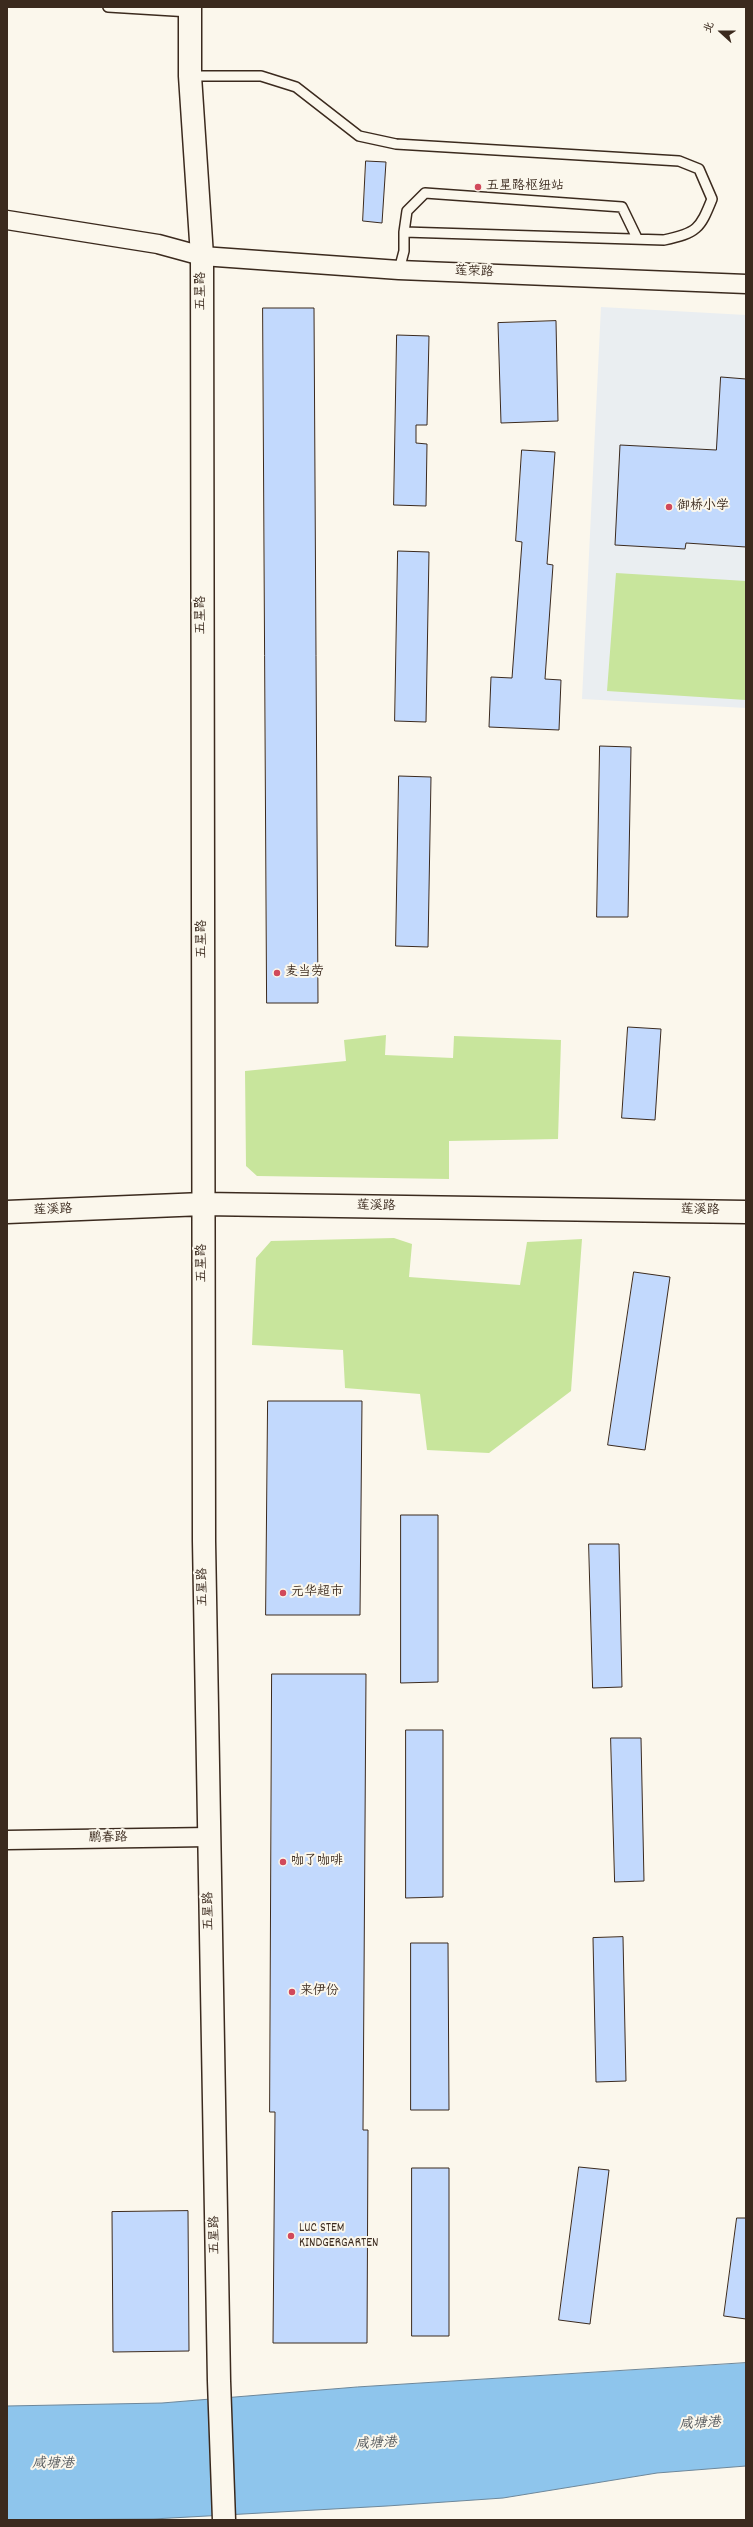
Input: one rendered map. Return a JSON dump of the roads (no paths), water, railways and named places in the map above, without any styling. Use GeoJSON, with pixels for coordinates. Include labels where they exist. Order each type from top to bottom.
{"type":"FeatureCollection","features":[{"type":"Feature","properties":{"kind":"street","name":"五星路"},"geometry":{"type":"LineString","coordinates":[[190,9],[190,76],[202,256],[204,1541],[219,2381],[224,2520]]}},
{"type":"Feature","properties":{"kind":"street","name":"莲荣路"},"geometry":{"type":"LineString","coordinates":[[7,220],[158,244],[202,256],[399,270],[746,284]]}},
{"type":"Feature","properties":{"kind":"street","name":"莲溪路"},"geometry":{"type":"LineString","coordinates":[[7,1212],[203,1204],[746,1212]]}},
{"type":"Feature","properties":{"kind":"street","name":"鹏春路"},"geometry":{"type":"LineString","coordinates":[[7,1840],[209,1837]]}},
{"type":"Feature","properties":{"kind":"lane"},"geometry":{"type":"LineString","coordinates":[[108,7],[190,9]]}},
{"type":"Feature","properties":{"kind":"lane"},"geometry":{"type":"LineString","coordinates":[[190,76],[260,76],[296,87],[359,136],[396,144],[679,161],[699,169],[712,199],[702,224],[686,235],[664,240],[404,232]]}},
{"type":"Feature","properties":{"kind":"lane"},"geometry":{"type":"LineString","coordinates":[[399,270],[404,250],[404,232],[407,211],[425,193],[622,207],[637,238]]}},
{"type":"Feature","properties":{"kind":"water","name":"咸塘港"},"geometry":{"type":"Polygon","coordinates":[[[746,2363],[746,2466],[657,2473],[503,2498],[153,2519],[7,2520],[7,2406],[162,2403],[357,2387],[746,2363]]]}},
{"type":"Feature","properties":{"kind":"place","name":"五星路枢纽站"},"geometry":{"type":"Point","coordinates":[478,187]}},
{"type":"Feature","properties":{"kind":"place","name":"御桥小学"},"geometry":{"type":"Point","coordinates":[669,507]}},
{"type":"Feature","properties":{"kind":"place","name":"麦当劳"},"geometry":{"type":"Point","coordinates":[277,973]}},
{"type":"Feature","properties":{"kind":"place","name":"元华超市"},"geometry":{"type":"Point","coordinates":[283,1593]}},
{"type":"Feature","properties":{"kind":"place","name":"咖了咖啡"},"geometry":{"type":"Point","coordinates":[283,1862]}},
{"type":"Feature","properties":{"kind":"place","name":"来伊份"},"geometry":{"type":"Point","coordinates":[292,1992]}},
{"type":"Feature","properties":{"kind":"place","name":"LUC STEM KINDGERGARTEN"},"geometry":{"type":"Point","coordinates":[291,2236]}}]}
